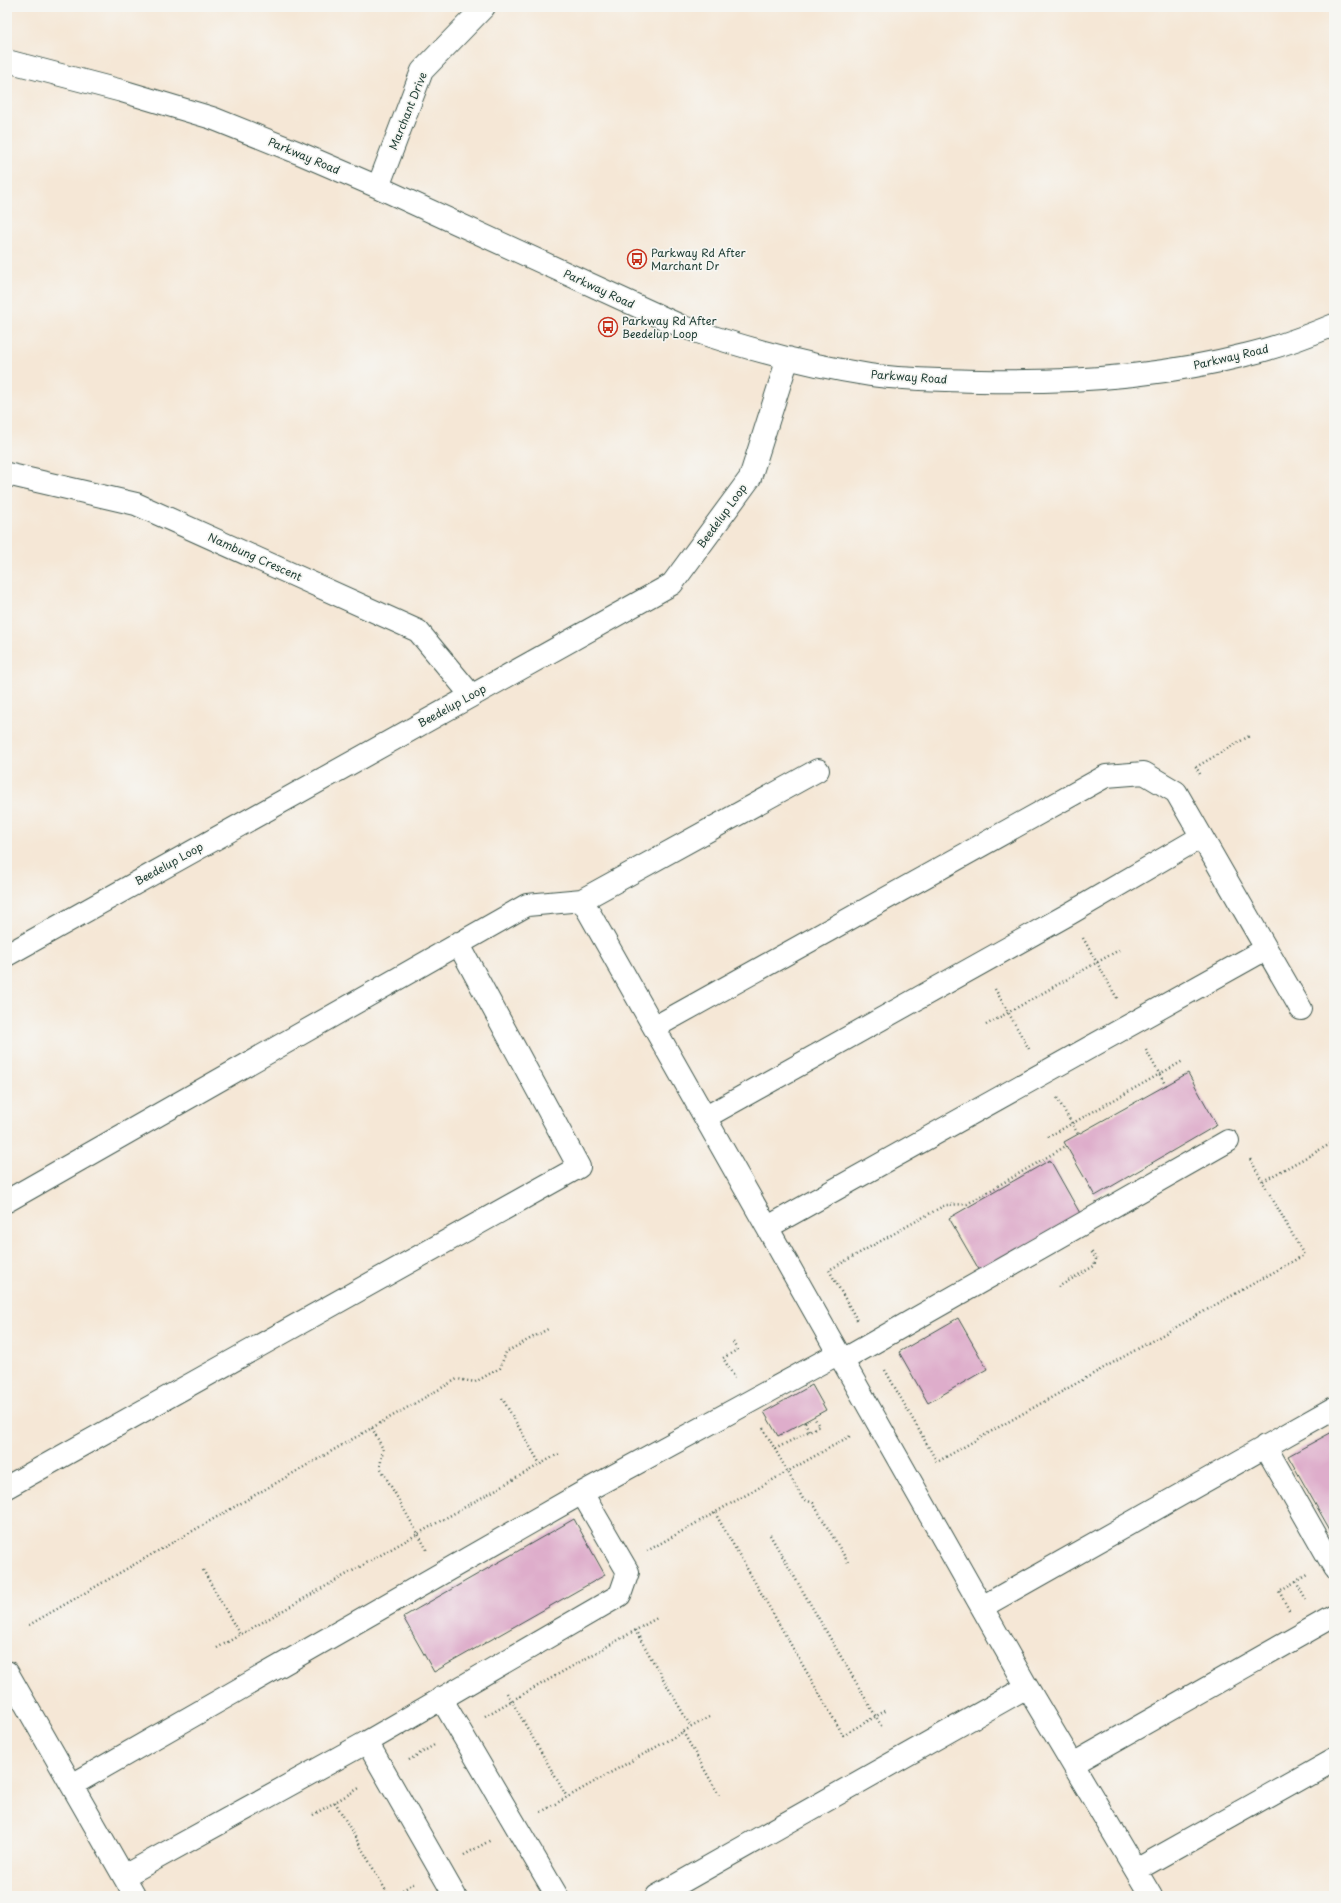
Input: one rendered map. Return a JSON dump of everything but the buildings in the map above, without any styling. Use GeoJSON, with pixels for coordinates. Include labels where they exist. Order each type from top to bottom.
{"type":"FeatureCollection","features":[{"type":"Feature","properties":{"kind":"street","name":"Marchant Drive"},"geometry":{"type":"LineString","coordinates":[[378,187],[422,71],[484,7]]}},
{"type":"Feature","properties":{"kind":"street","name":"Parkway Road"},"geometry":{"type":"LineString","coordinates":[[7,61],[122,91],[212,118],[378,187],[682,327],[732,344],[788,358],[871,375],[927,380],[1069,381],[1120,377],[1176,369],[1245,355],[1291,342],[1334,325]]}},
{"type":"Feature","properties":{"kind":"street","name":"Beedelup Loop"},"geometry":{"type":"LineString","coordinates":[[7,955],[672,584],[750,478],[788,358]]}},
{"type":"Feature","properties":{"kind":"street","name":"Nambung Crescent"},"geometry":{"type":"LineString","coordinates":[[7,474],[136,504],[418,631],[471,695]]}},
{"type":"Feature","properties":{"kind":"street"},"geometry":{"type":"LineString","coordinates":[[7,1201],[527,905],[582,900],[818,770]]}},
{"type":"Feature","properties":{"kind":"street"},"geometry":{"type":"LineString","coordinates":[[655,1027],[1106,776],[1144,773],[1176,792],[1301,1009]]}},
{"type":"Feature","properties":{"kind":"street"},"geometry":{"type":"LineString","coordinates":[[706,1117],[980,962],[1069,914],[1201,837]]}},
{"type":"Feature","properties":{"kind":"street"},"geometry":{"type":"LineString","coordinates":[[582,900],[1027,1687],[1152,1896]]}},
{"type":"Feature","properties":{"kind":"street"},"geometry":{"type":"LineString","coordinates":[[7,1487],[579,1167],[458,943]]}},
{"type":"Feature","properties":{"kind":"street"},"geometry":{"type":"LineString","coordinates":[[768,1227],[1266,949]]}},
{"type":"Feature","properties":{"kind":"street"},"geometry":{"type":"LineString","coordinates":[[72,1785],[582,1493],[749,1402],[871,1344],[1228,1141]]}},
{"type":"Feature","properties":{"kind":"street"},"geometry":{"type":"LineString","coordinates":[[982,1607],[1334,1408]]}},
{"type":"Feature","properties":{"kind":"street"},"geometry":{"type":"LineString","coordinates":[[1266,1446],[1334,1567]]}},
{"type":"Feature","properties":{"kind":"street"},"geometry":{"type":"LineString","coordinates":[[124,1876],[366,1742],[620,1595],[628,1572],[582,1493]]}},
{"type":"Feature","properties":{"kind":"street"},"geometry":{"type":"LineString","coordinates":[[1073,1764],[1334,1616]]}},
{"type":"Feature","properties":{"kind":"street"},"geometry":{"type":"LineString","coordinates":[[7,1672],[135,1896]]}},
{"type":"Feature","properties":{"kind":"street"},"geometry":{"type":"LineString","coordinates":[[657,1896],[1027,1687]]}},
{"type":"Feature","properties":{"kind":"street"},"geometry":{"type":"LineString","coordinates":[[441,1698],[557,1896]]}},
{"type":"Feature","properties":{"kind":"street"},"geometry":{"type":"LineString","coordinates":[[366,1742],[455,1896]]}},
{"type":"Feature","properties":{"kind":"street"},"geometry":{"type":"LineString","coordinates":[[1136,1870],[1334,1759]]}},
{"type":"Feature","properties":{"kind":"path"},"geometry":{"type":"LineString","coordinates":[[1069,914],[1166,1086]]}},
{"type":"Feature","properties":{"kind":"path"},"geometry":{"type":"LineString","coordinates":[[986,1025],[1119,950]]}},
{"type":"Feature","properties":{"kind":"path"},"geometry":{"type":"LineString","coordinates":[[980,962],[1078,1134]]}},
{"type":"Feature","properties":{"kind":"path"},"geometry":{"type":"LineString","coordinates":[[1048,1137],[1183,1061]]}},
{"type":"Feature","properties":{"kind":"path"},"geometry":{"type":"LineString","coordinates":[[1263,1181],[1334,1142]]}},
{"type":"Feature","properties":{"kind":"path"},"geometry":{"type":"LineString","coordinates":[[1066,1146],[967,1204],[945,1204],[829,1270],[937,1462],[1304,1255],[1247,1154]]}},
{"type":"Feature","properties":{"kind":"path"},"geometry":{"type":"LineString","coordinates":[[29,1625],[457,1379],[475,1382],[500,1368],[506,1352],[548,1329]]}},
{"type":"Feature","properties":{"kind":"path"},"geometry":{"type":"LineString","coordinates":[[733,1342],[737,1350],[724,1358],[803,1499],[813,1503],[849,1564]]}},
{"type":"Feature","properties":{"kind":"path"},"geometry":{"type":"LineString","coordinates":[[502,1398],[540,1464]]}},
{"type":"Feature","properties":{"kind":"path"},"geometry":{"type":"LineString","coordinates":[[624,1564],[905,1405]]}},
{"type":"Feature","properties":{"kind":"path"},"geometry":{"type":"LineString","coordinates":[[775,1449],[819,1426],[814,1417]]}},
{"type":"Feature","properties":{"kind":"path"},"geometry":{"type":"LineString","coordinates":[[805,1422],[809,1431]]}},
{"type":"Feature","properties":{"kind":"path"},"geometry":{"type":"LineString","coordinates":[[372,1428],[383,1449],[380,1467],[440,1574]]}},
{"type":"Feature","properties":{"kind":"path"},"geometry":{"type":"LineString","coordinates":[[217,1648],[560,1453]]}},
{"type":"Feature","properties":{"kind":"path"},"geometry":{"type":"LineString","coordinates":[[715,1513],[843,1735],[887,1710]]}},
{"type":"Feature","properties":{"kind":"path"},"geometry":{"type":"LineString","coordinates":[[770,1535],[882,1727]]}},
{"type":"Feature","properties":{"kind":"path"},"geometry":{"type":"LineString","coordinates":[[203,1570],[240,1635]]}},
{"type":"Feature","properties":{"kind":"path"},"geometry":{"type":"LineString","coordinates":[[635,1630],[691,1727]]}},
{"type":"Feature","properties":{"kind":"path"},"geometry":{"type":"LineString","coordinates":[[494,1669],[567,1797]]}},
{"type":"Feature","properties":{"kind":"path"},"geometry":{"type":"LineString","coordinates":[[392,1896],[711,1716]]}},
{"type":"Feature","properties":{"kind":"path"},"geometry":{"type":"LineString","coordinates":[[683,1732],[719,1795]]}},
{"type":"Feature","properties":{"kind":"path"},"geometry":{"type":"LineString","coordinates":[[335,1802],[389,1896]]}},
{"type":"Feature","properties":{"kind":"place","name":"Parkway Rd After Marchant Dr"},"geometry":{"type":"Point","coordinates":[637,259]}},
{"type":"Feature","properties":{"kind":"place","name":"Parkway Rd After Beedelup Loop"},"geometry":{"type":"Point","coordinates":[608,327]}}]}
